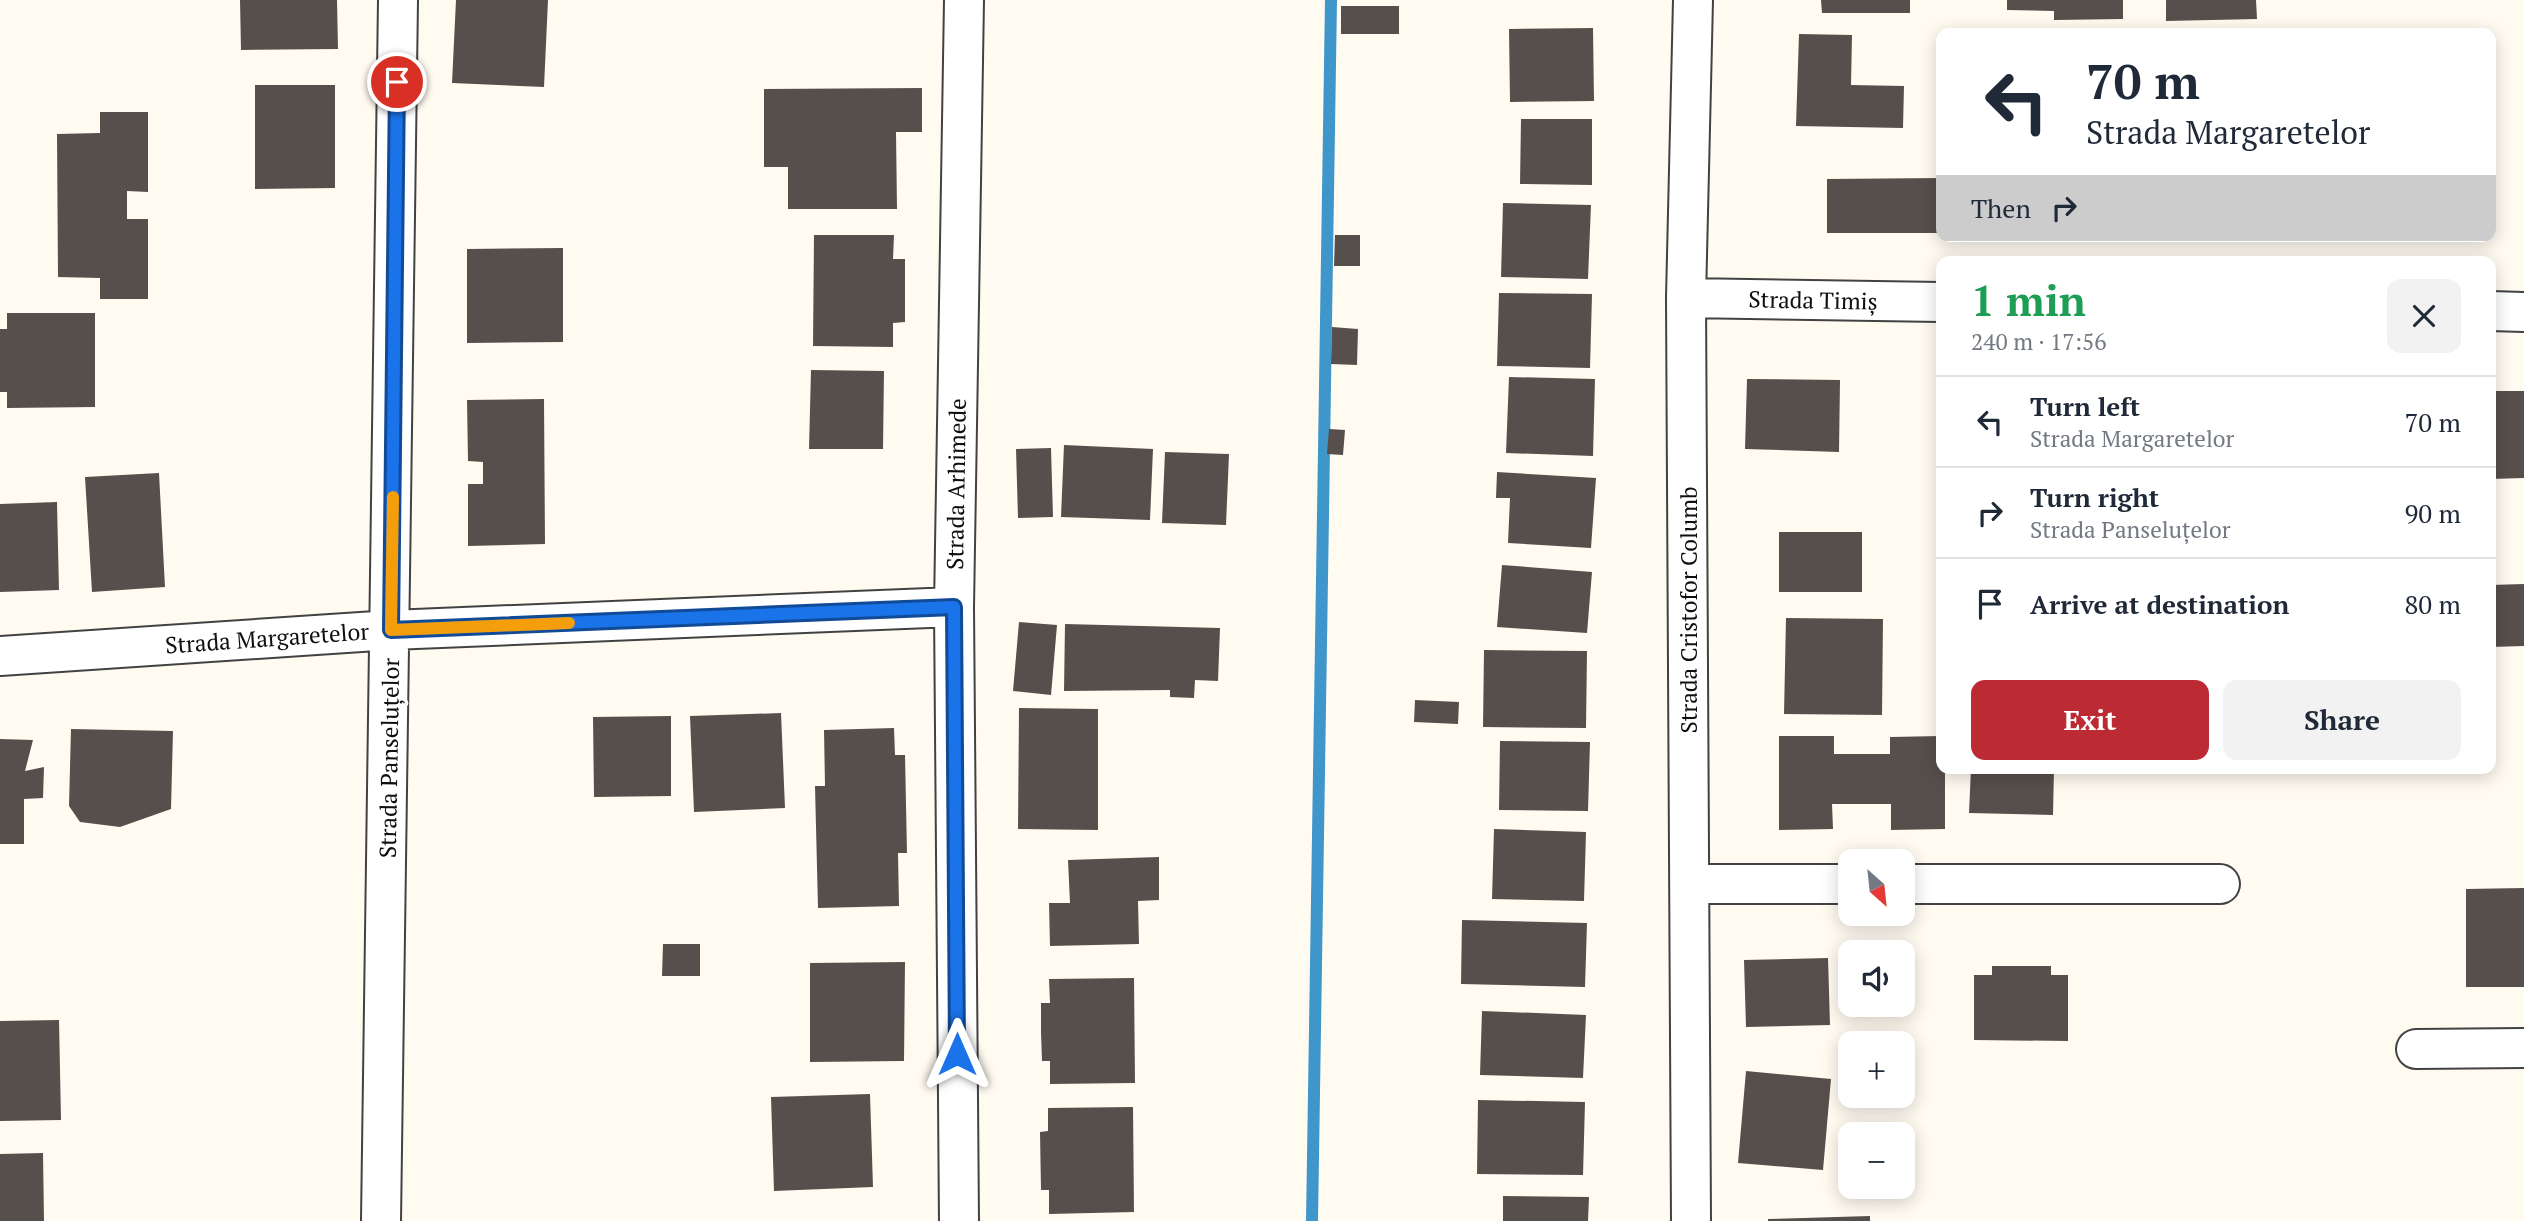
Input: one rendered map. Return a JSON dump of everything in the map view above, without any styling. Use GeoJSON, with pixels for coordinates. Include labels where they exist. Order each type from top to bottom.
{"type":"FeatureCollection","features":[{"type":"Feature","properties":{"kind":"street","name":"Strada Panseluțelor"},"geometry":{"type":"LineString","coordinates":[[381,1221],[398,0]]}},
{"type":"Feature","properties":{"kind":"street","name":"Strada Arhimede"},"geometry":{"type":"LineString","coordinates":[[959,1221],[954,607],[964,0]]}},
{"type":"Feature","properties":{"kind":"street","name":"Strada Cristofor Columb"},"geometry":{"type":"LineString","coordinates":[[1692,1221],[1686,298],[1693,0]]}},
{"type":"Feature","properties":{"kind":"street","name":"Strada Timiș"},"geometry":{"type":"LineString","coordinates":[[1686,298],[1936,302]]}},
{"type":"Feature","properties":{"kind":"street"},"geometry":{"type":"LineString","coordinates":[[2496,311],[2524,312]]}},
{"type":"Feature","properties":{"kind":"street","name":"Strada Margaretelor"},"geometry":{"type":"LineString","coordinates":[[0,656],[391,630],[954,607]]}},
{"type":"Feature","properties":{"kind":"street"},"geometry":{"type":"LineString","coordinates":[[1690,884],[1838,884]]}},
{"type":"Feature","properties":{"kind":"street"},"geometry":{"type":"LineString","coordinates":[[1915,884],[2220,884]]}},
{"type":"Feature","properties":{"kind":"street"},"geometry":{"type":"LineString","coordinates":[[2416,1049],[2524,1048]]}},
{"type":"Feature","properties":{"kind":"building"},"geometry":{"type":"Polygon","coordinates":[[[240,0],[337,0],[338,49],[241,50],[240,0]]]}},
{"type":"Feature","properties":{"kind":"building"},"geometry":{"type":"Polygon","coordinates":[[[456,0],[548,0],[544,87],[452,83],[456,0]]]}},
{"type":"Feature","properties":{"kind":"building"},"geometry":{"type":"Polygon","coordinates":[[[1821,0],[1910,0],[1910,13],[1822,13],[1821,0]]]}},
{"type":"Feature","properties":{"kind":"building"},"geometry":{"type":"Polygon","coordinates":[[[2007,0],[2123,0],[2123,19],[2054,20],[2054,11],[2007,10],[2007,0]]]}},
{"type":"Feature","properties":{"kind":"building"},"geometry":{"type":"Polygon","coordinates":[[[2166,0],[2256,0],[2257,19],[2166,21],[2166,0]]]}},
{"type":"Feature","properties":{"kind":"building"},"geometry":{"type":"Polygon","coordinates":[[[1341,6],[1399,6],[1399,34],[1341,34],[1341,6]]]}},
{"type":"Feature","properties":{"kind":"building"},"geometry":{"type":"Polygon","coordinates":[[[1593,28],[1594,101],[1510,102],[1509,29],[1593,28]]]}},
{"type":"Feature","properties":{"kind":"building"},"geometry":{"type":"Polygon","coordinates":[[[1799,34],[1852,35],[1851,85],[1904,86],[1903,128],[1796,126],[1799,34]]]}},
{"type":"Feature","properties":{"kind":"building"},"geometry":{"type":"Polygon","coordinates":[[[255,85],[335,85],[335,188],[255,189],[255,85]]]}},
{"type":"Feature","properties":{"kind":"building"},"geometry":{"type":"Polygon","coordinates":[[[922,88],[922,132],[896,132],[897,209],[788,209],[788,167],[764,167],[764,89],[922,88]]]}},
{"type":"Feature","properties":{"kind":"building"},"geometry":{"type":"Polygon","coordinates":[[[100,112],[148,112],[148,192],[127,191],[127,219],[148,219],[148,299],[100,299],[100,278],[58,277],[57,134],[100,133],[100,112]]]}},
{"type":"Feature","properties":{"kind":"building"},"geometry":{"type":"Polygon","coordinates":[[[1521,119],[1592,119],[1592,185],[1520,184],[1521,119]]]}},
{"type":"Feature","properties":{"kind":"building"},"geometry":{"type":"Polygon","coordinates":[[[1936,178],[1936,233],[1827,233],[1827,179],[1936,178]]]}},
{"type":"Feature","properties":{"kind":"building"},"geometry":{"type":"Polygon","coordinates":[[[1503,203],[1591,205],[1588,279],[1501,277],[1503,203]]]}},
{"type":"Feature","properties":{"kind":"building"},"geometry":{"type":"Polygon","coordinates":[[[814,235],[894,235],[893,259],[905,259],[905,322],[893,323],[893,347],[813,346],[814,235]]]}},
{"type":"Feature","properties":{"kind":"building"},"geometry":{"type":"Polygon","coordinates":[[[1335,235],[1360,235],[1360,266],[1334,266],[1335,235]]]}},
{"type":"Feature","properties":{"kind":"building"},"geometry":{"type":"Polygon","coordinates":[[[563,248],[563,342],[467,343],[467,249],[563,248]]]}},
{"type":"Feature","properties":{"kind":"building"},"geometry":{"type":"Polygon","coordinates":[[[1499,293],[1592,294],[1590,368],[1497,366],[1499,293]]]}},
{"type":"Feature","properties":{"kind":"building"},"geometry":{"type":"Polygon","coordinates":[[[7,313],[95,313],[95,407],[7,408],[7,392],[0,392],[0,329],[7,329],[7,313]]]}},
{"type":"Feature","properties":{"kind":"building"},"geometry":{"type":"Polygon","coordinates":[[[1332,327],[1358,329],[1357,365],[1331,364],[1332,327]]]}},
{"type":"Feature","properties":{"kind":"building"},"geometry":{"type":"Polygon","coordinates":[[[811,370],[884,371],[883,449],[809,449],[811,370]]]}},
{"type":"Feature","properties":{"kind":"building"},"geometry":{"type":"Polygon","coordinates":[[[1509,377],[1595,379],[1593,456],[1506,453],[1509,377]]]}},
{"type":"Feature","properties":{"kind":"building"},"geometry":{"type":"Polygon","coordinates":[[[1747,379],[1840,380],[1839,452],[1745,449],[1747,379]]]}},
{"type":"Feature","properties":{"kind":"building"},"geometry":{"type":"Polygon","coordinates":[[[2496,391],[2524,391],[2524,478],[2496,479],[2496,391]]]}},
{"type":"Feature","properties":{"kind":"building"},"geometry":{"type":"Polygon","coordinates":[[[544,399],[545,544],[468,546],[468,484],[483,484],[483,462],[468,461],[467,400],[544,399]]]}},
{"type":"Feature","properties":{"kind":"building"},"geometry":{"type":"Polygon","coordinates":[[[1329,429],[1345,430],[1343,455],[1327,454],[1329,429]]]}},
{"type":"Feature","properties":{"kind":"building"},"geometry":{"type":"Polygon","coordinates":[[[1064,445],[1153,449],[1150,520],[1061,517],[1064,445]]]}},
{"type":"Feature","properties":{"kind":"building"},"geometry":{"type":"Polygon","coordinates":[[[1051,448],[1053,517],[1018,518],[1016,449],[1051,448]]]}},
{"type":"Feature","properties":{"kind":"building"},"geometry":{"type":"Polygon","coordinates":[[[1165,452],[1229,454],[1226,525],[1162,523],[1165,452]]]}},
{"type":"Feature","properties":{"kind":"building"},"geometry":{"type":"Polygon","coordinates":[[[1497,472],[1596,478],[1591,548],[1508,543],[1510,498],[1496,498],[1497,472]]]}},
{"type":"Feature","properties":{"kind":"building"},"geometry":{"type":"Polygon","coordinates":[[[159,473],[165,587],[92,592],[85,477],[159,473]]]}},
{"type":"Feature","properties":{"kind":"building"},"geometry":{"type":"Polygon","coordinates":[[[57,502],[59,590],[0,592],[0,504],[57,502]]]}},
{"type":"Feature","properties":{"kind":"building"},"geometry":{"type":"Polygon","coordinates":[[[1779,532],[1862,532],[1862,592],[1779,592],[1779,532]]]}},
{"type":"Feature","properties":{"kind":"building"},"geometry":{"type":"Polygon","coordinates":[[[1502,565],[1592,572],[1587,633],[1497,627],[1502,565]]]}},
{"type":"Feature","properties":{"kind":"building"},"geometry":{"type":"Polygon","coordinates":[[[2524,584],[2524,646],[2496,647],[2496,585],[2524,584]]]}},
{"type":"Feature","properties":{"kind":"building"},"geometry":{"type":"Polygon","coordinates":[[[1786,618],[1883,619],[1882,715],[1784,714],[1786,618]]]}},
{"type":"Feature","properties":{"kind":"building"},"geometry":{"type":"Polygon","coordinates":[[[1019,622],[1057,625],[1051,695],[1013,691],[1019,622]]]}},
{"type":"Feature","properties":{"kind":"building"},"geometry":{"type":"Polygon","coordinates":[[[1065,624],[1220,628],[1218,681],[1195,680],[1194,698],[1170,697],[1170,690],[1064,691],[1065,624]]]}},
{"type":"Feature","properties":{"kind":"building"},"geometry":{"type":"Polygon","coordinates":[[[1484,650],[1587,651],[1586,728],[1483,727],[1484,650]]]}},
{"type":"Feature","properties":{"kind":"building"},"geometry":{"type":"Polygon","coordinates":[[[1415,700],[1459,702],[1458,724],[1414,722],[1415,700]]]}},
{"type":"Feature","properties":{"kind":"building"},"geometry":{"type":"Polygon","coordinates":[[[1019,708],[1098,709],[1098,830],[1018,829],[1019,708]]]}},
{"type":"Feature","properties":{"kind":"building"},"geometry":{"type":"Polygon","coordinates":[[[781,713],[785,808],[694,812],[690,716],[781,713]]]}},
{"type":"Feature","properties":{"kind":"building"},"geometry":{"type":"Polygon","coordinates":[[[671,716],[671,796],[594,797],[593,717],[671,716]]]}},
{"type":"Feature","properties":{"kind":"building"},"geometry":{"type":"Polygon","coordinates":[[[894,728],[895,755],[905,755],[907,853],[898,853],[899,906],[818,908],[815,786],[825,786],[824,730],[894,728]]]}},
{"type":"Feature","properties":{"kind":"building"},"geometry":{"type":"Polygon","coordinates":[[[71,729],[173,731],[171,809],[120,827],[80,822],[69,806],[71,729]]]}},
{"type":"Feature","properties":{"kind":"building"},"geometry":{"type":"Polygon","coordinates":[[[1779,736],[1834,736],[1834,754],[1890,754],[1890,737],[1936,736],[1936,774],[1945,774],[1945,829],[1891,830],[1891,804],[1832,804],[1833,829],[1779,830],[1779,736]]]}},
{"type":"Feature","properties":{"kind":"building"},"geometry":{"type":"Polygon","coordinates":[[[0,739],[33,740],[25,771],[44,767],[43,798],[24,799],[24,844],[0,844],[0,739]]]}},
{"type":"Feature","properties":{"kind":"building"},"geometry":{"type":"Polygon","coordinates":[[[1500,741],[1590,742],[1588,811],[1499,810],[1500,741]]]}},
{"type":"Feature","properties":{"kind":"building"},"geometry":{"type":"Polygon","coordinates":[[[1971,774],[2054,774],[2053,815],[1969,813],[1971,774]]]}},
{"type":"Feature","properties":{"kind":"building"},"geometry":{"type":"Polygon","coordinates":[[[1494,829],[1586,832],[1584,901],[1492,899],[1494,829]]]}},
{"type":"Feature","properties":{"kind":"building"},"geometry":{"type":"Polygon","coordinates":[[[1159,857],[1159,900],[1138,901],[1139,944],[1050,946],[1049,903],[1070,903],[1068,860],[1159,857]]]}},
{"type":"Feature","properties":{"kind":"building"},"geometry":{"type":"Polygon","coordinates":[[[2524,888],[2524,987],[2466,987],[2466,889],[2524,888]]]}},
{"type":"Feature","properties":{"kind":"building"},"geometry":{"type":"Polygon","coordinates":[[[1462,920],[1587,923],[1585,987],[1461,984],[1462,920]]]}},
{"type":"Feature","properties":{"kind":"building"},"geometry":{"type":"Polygon","coordinates":[[[663,944],[700,944],[700,976],[662,976],[663,944]]]}},
{"type":"Feature","properties":{"kind":"building"},"geometry":{"type":"Polygon","coordinates":[[[1828,958],[1830,1025],[1746,1027],[1744,960],[1828,958]]]}},
{"type":"Feature","properties":{"kind":"building"},"geometry":{"type":"Polygon","coordinates":[[[905,962],[904,1061],[810,1062],[810,963],[905,962]]]}},
{"type":"Feature","properties":{"kind":"building"},"geometry":{"type":"Polygon","coordinates":[[[1992,966],[2051,966],[2051,975],[2068,975],[2068,1041],[1974,1040],[1974,975],[1992,975],[1992,966]]]}},
{"type":"Feature","properties":{"kind":"building"},"geometry":{"type":"Polygon","coordinates":[[[1134,978],[1135,1083],[1050,1084],[1050,1061],[1042,1061],[1041,1032],[1041,1003],[1050,1003],[1049,979],[1134,978]]]}},
{"type":"Feature","properties":{"kind":"building"},"geometry":{"type":"Polygon","coordinates":[[[1482,1011],[1586,1015],[1583,1078],[1480,1075],[1482,1011]]]}},
{"type":"Feature","properties":{"kind":"building"},"geometry":{"type":"Polygon","coordinates":[[[59,1020],[61,1120],[0,1121],[0,1021],[59,1020]]]}},
{"type":"Feature","properties":{"kind":"building"},"geometry":{"type":"Polygon","coordinates":[[[1746,1071],[1831,1079],[1823,1170],[1738,1163],[1746,1071]]]}},
{"type":"Feature","properties":{"kind":"building"},"geometry":{"type":"Polygon","coordinates":[[[870,1094],[873,1187],[774,1191],[771,1097],[870,1094]]]}},
{"type":"Feature","properties":{"kind":"building"},"geometry":{"type":"Polygon","coordinates":[[[1478,1100],[1585,1102],[1583,1175],[1477,1174],[1478,1100]]]}},
{"type":"Feature","properties":{"kind":"building"},"geometry":{"type":"Polygon","coordinates":[[[1133,1107],[1134,1212],[1049,1214],[1049,1190],[1041,1190],[1040,1132],[1048,1131],[1048,1108],[1133,1107]]]}},
{"type":"Feature","properties":{"kind":"building"},"geometry":{"type":"Polygon","coordinates":[[[43,1153],[44,1221],[0,1221],[0,1154],[43,1153]]]}},
{"type":"Feature","properties":{"kind":"building"},"geometry":{"type":"Polygon","coordinates":[[[1503,1196],[1589,1197],[1588,1221],[1503,1221],[1503,1196]]]}},
{"type":"Feature","properties":{"kind":"building"},"geometry":{"type":"Polygon","coordinates":[[[1870,1216],[1870,1221],[1768,1221],[1768,1219],[1870,1216]]]}},
{"type":"Feature","properties":{"kind":"waterway"},"geometry":{"type":"LineString","coordinates":[[1312,1221],[1331,0]]}},
{"type":"Feature","properties":{"kind":"slow traffic"},"geometry":{"type":"LineString","coordinates":[[393,497],[391,630],[569,623]]}},
{"type":"Feature","properties":{"kind":"route"},"geometry":{"type":"LineString","coordinates":[[397,82],[391,630],[954,607],[957,1054]]}}]}
